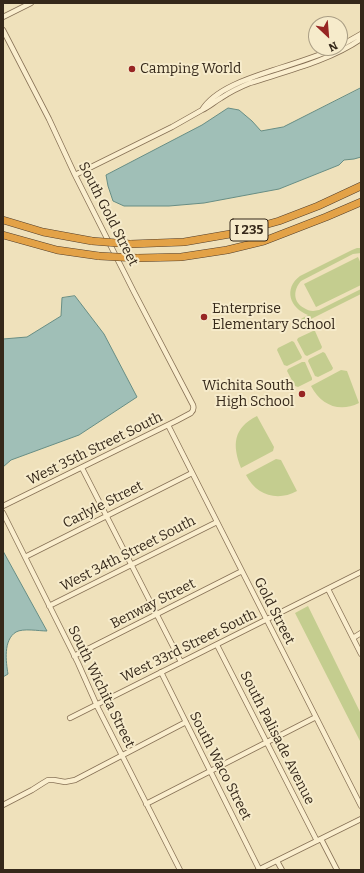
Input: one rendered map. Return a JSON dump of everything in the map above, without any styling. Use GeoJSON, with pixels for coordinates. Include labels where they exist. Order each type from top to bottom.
{"type":"FeatureCollection","features":[{"type":"Feature","properties":{"kind":"highway","name":"I 235"},"geometry":{"type":"LineString","coordinates":[[3,220],[43,232],[92,241],[130,244],[184,242],[236,233],[278,221],[318,206],[361,186]]}},
{"type":"Feature","properties":{"kind":"highway","name":"I 235"},"geometry":{"type":"LineString","coordinates":[[3,235],[57,250],[99,256],[137,258],[181,257],[227,250],[264,241],[361,202]]}},
{"type":"Feature","properties":{"kind":"street"},"geometry":{"type":"LineString","coordinates":[[3,17],[31,3]]}},
{"type":"Feature","properties":{"kind":"street","name":"South Gold Street"},"geometry":{"type":"LineString","coordinates":[[3,30],[49,119],[75,175],[134,292],[182,382],[194,408]]}},
{"type":"Feature","properties":{"kind":"street"},"geometry":{"type":"LineString","coordinates":[[348,41],[361,34]]}},
{"type":"Feature","properties":{"kind":"street"},"geometry":{"type":"LineString","coordinates":[[75,175],[172,127],[209,107],[240,87],[326,57],[345,49],[361,39]]}},
{"type":"Feature","properties":{"kind":"street"},"geometry":{"type":"LineString","coordinates":[[202,110],[211,99],[238,83],[315,56]]}},
{"type":"Feature","properties":{"kind":"street","name":"West 35th Street South"},"geometry":{"type":"LineString","coordinates":[[3,506],[168,425],[191,413],[194,408]]}},
{"type":"Feature","properties":{"kind":"street","name":"Gold Street"},"geometry":{"type":"LineString","coordinates":[[168,425],[361,806]]}},
{"type":"Feature","properties":{"kind":"street"},"geometry":{"type":"LineString","coordinates":[[82,468],[181,662]]}},
{"type":"Feature","properties":{"kind":"street","name":"Carlyle Street"},"geometry":{"type":"LineString","coordinates":[[25,557],[192,473]]}},
{"type":"Feature","properties":{"kind":"street","name":"South Wichita Street"},"geometry":{"type":"LineString","coordinates":[[3,513],[121,755],[180,870]]}},
{"type":"Feature","properties":{"kind":"street","name":"West 34th Street South"},"geometry":{"type":"LineString","coordinates":[[49,606],[217,522]]}},
{"type":"Feature","properties":{"kind":"street","name":"Benway Street"},"geometry":{"type":"LineString","coordinates":[[74,656],[242,571]]}},
{"type":"Feature","properties":{"kind":"street","name":"West 33rd Street South"},"geometry":{"type":"LineString","coordinates":[[70,718],[361,572]]}},
{"type":"Feature","properties":{"kind":"street"},"geometry":{"type":"LineString","coordinates":[[328,589],[361,654]]}},
{"type":"Feature","properties":{"kind":"street"},"geometry":{"type":"LineString","coordinates":[[353,638],[361,634]]}},
{"type":"Feature","properties":{"kind":"street","name":"South Palisade Avenue"},"geometry":{"type":"LineString","coordinates":[[216,644],[266,742],[337,870]]}},
{"type":"Feature","properties":{"kind":"street","name":"South Waco Street"},"geometry":{"type":"LineString","coordinates":[[161,672],[259,870]]}},
{"type":"Feature","properties":{"kind":"street"},"geometry":{"type":"LineString","coordinates":[[146,804],[316,717]]}},
{"type":"Feature","properties":{"kind":"street"},"geometry":{"type":"LineString","coordinates":[[3,805],[51,780],[64,782],[73,780],[186,722]]}},
{"type":"Feature","properties":{"kind":"street"},"geometry":{"type":"LineString","coordinates":[[259,870],[361,819]]}},
{"type":"Feature","properties":{"kind":"street"},"geometry":{"type":"LineString","coordinates":[[277,861],[282,870]]}},
{"type":"Feature","properties":{"kind":"green space"},"geometry":{"type":"Polygon","coordinates":[[[357,248],[361,248],[361,253],[353,254],[301,281],[298,284],[295,296],[300,305],[307,310],[313,311],[319,310],[361,289],[361,294],[303,323],[301,319],[308,315],[297,308],[291,298],[290,292],[295,281],[300,276],[357,248]]]}},
{"type":"Feature","properties":{"kind":"green space"},"geometry":{"type":"Polygon","coordinates":[[[358,257],[361,264],[361,285],[316,307],[304,284],[358,257]]]}},
{"type":"Feature","properties":{"kind":"green space"},"geometry":{"type":"Polygon","coordinates":[[[315,331],[322,347],[321,349],[307,356],[297,340],[298,338],[315,331]]]}},
{"type":"Feature","properties":{"kind":"green space"},"geometry":{"type":"Polygon","coordinates":[[[292,341],[302,357],[301,359],[287,366],[284,365],[277,350],[278,348],[292,341]]]}},
{"type":"Feature","properties":{"kind":"green space"},"geometry":{"type":"Polygon","coordinates":[[[323,352],[333,368],[332,370],[318,377],[315,376],[308,361],[309,359],[323,352]]]}},
{"type":"Feature","properties":{"kind":"green space"},"geometry":{"type":"Polygon","coordinates":[[[305,362],[312,380],[298,387],[295,386],[287,371],[288,369],[305,362]]]}},
{"type":"Feature","properties":{"kind":"green space"},"geometry":{"type":"Polygon","coordinates":[[[341,370],[347,371],[359,403],[352,406],[338,407],[331,405],[320,398],[311,386],[341,370]]]}},
{"type":"Feature","properties":{"kind":"green space"},"geometry":{"type":"Polygon","coordinates":[[[257,416],[274,447],[273,451],[241,468],[236,452],[237,438],[243,426],[257,416]]]}},
{"type":"Feature","properties":{"kind":"green space"},"geometry":{"type":"Polygon","coordinates":[[[276,459],[281,460],[297,491],[282,496],[268,495],[261,492],[250,482],[246,475],[276,459]]]}},
{"type":"Feature","properties":{"kind":"green space"},"geometry":{"type":"Polygon","coordinates":[[[308,606],[361,714],[361,743],[295,613],[308,606]]]}},
{"type":"Feature","properties":{"kind":"water"},"geometry":{"type":"Polygon","coordinates":[[[361,88],[361,157],[344,160],[339,165],[279,189],[204,203],[169,206],[124,206],[113,201],[106,175],[202,125],[228,108],[239,110],[261,131],[283,127],[361,88]]]}},
{"type":"Feature","properties":{"kind":"water"},"geometry":{"type":"Polygon","coordinates":[[[75,296],[104,334],[137,397],[79,435],[11,460],[3,467],[3,339],[27,337],[61,316],[62,298],[75,296]]]}},
{"type":"Feature","properties":{"kind":"water"},"geometry":{"type":"Polygon","coordinates":[[[3,551],[47,631],[23,630],[16,632],[12,636],[9,640],[6,652],[8,674],[3,677],[3,551]]]}},
{"type":"Feature","properties":{"kind":"place","name":"Camping World"},"geometry":{"type":"Point","coordinates":[132,69]}},
{"type":"Feature","properties":{"kind":"place","name":"Enterprise Elementary School"},"geometry":{"type":"Point","coordinates":[204,317]}},
{"type":"Feature","properties":{"kind":"place","name":"Wichita South High School"},"geometry":{"type":"Point","coordinates":[302,394]}}]}
